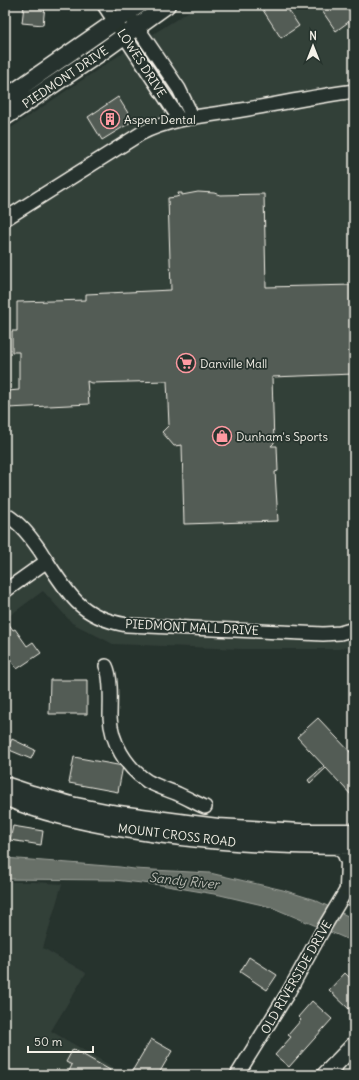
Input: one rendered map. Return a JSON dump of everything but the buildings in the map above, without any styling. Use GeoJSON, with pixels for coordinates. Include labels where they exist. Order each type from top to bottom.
{"type":"FeatureCollection","features":[{"type":"Feature","properties":{"kind":"main road","name":"PIEDMONT DRIVE"},"geometry":{"type":"LineString","coordinates":[[5,117],[103,51],[167,5]]}},
{"type":"Feature","properties":{"kind":"main road","name":"PIEDMONT DRIVE"},"geometry":{"type":"LineString","coordinates":[[5,98],[126,11]]}},
{"type":"Feature","properties":{"kind":"main road","name":"MOUNT CROSS ROAD"},"geometry":{"type":"LineString","coordinates":[[5,785],[71,805],[110,813],[218,827],[300,832],[354,832]]}},
{"type":"Feature","properties":{"kind":"main road","name":"MOUNT CROSS ROAD"},"geometry":{"type":"LineString","coordinates":[[5,797],[35,809],[61,817],[152,834],[240,843],[354,846]]}},
{"type":"Feature","properties":{"kind":"main road"},"geometry":{"type":"LineString","coordinates":[[337,846],[345,852],[350,862],[349,885]]}},
{"type":"Feature","properties":{"kind":"main road"},"geometry":{"type":"LineString","coordinates":[[325,1075],[354,1044]]}},
{"type":"Feature","properties":{"kind":"street","name":"LOWES DRIVE"},"geometry":{"type":"LineString","coordinates":[[104,5],[126,11],[131,31],[180,120]]}},
{"type":"Feature","properties":{"kind":"street","name":"LOWES DRIVE"},"geometry":{"type":"LineString","coordinates":[[131,31],[179,89],[193,118]]}},
{"type":"Feature","properties":{"kind":"street"},"geometry":{"type":"LineString","coordinates":[[179,89],[196,105],[232,112]]}},
{"type":"Feature","properties":{"kind":"street"},"geometry":{"type":"LineString","coordinates":[[5,219],[140,134],[154,127],[180,120],[354,91]]}},
{"type":"Feature","properties":{"kind":"street","name":"PIEDMONT MALL DRIVE"},"geometry":{"type":"LineString","coordinates":[[5,514],[15,520],[24,529],[73,598],[90,612],[106,620],[127,625],[323,634],[340,633],[354,629]]}},
{"type":"Feature","properties":{"kind":"street"},"geometry":{"type":"LineString","coordinates":[[5,591],[46,561]]}},
{"type":"Feature","properties":{"kind":"street"},"geometry":{"type":"LineString","coordinates":[[106,666],[109,676],[110,719],[112,730],[116,744],[127,762],[148,782],[205,807]]}},
{"type":"Feature","properties":{"kind":"street","name":"OLD RIVERSIDE DRIVE"},"geometry":{"type":"LineString","coordinates":[[237,1075],[289,991],[349,885]]}},
{"type":"Feature","properties":{"kind":"shaded area","name":"Danville Mall"},"geometry":{"type":"Polygon","coordinates":[[[199,5],[354,5],[354,645],[339,649],[242,649],[113,644],[72,623],[43,591],[5,619],[5,132],[112,60],[199,5]]]}},
{"type":"Feature","properties":{"kind":"shaded area"},"geometry":{"type":"Polygon","coordinates":[[[5,882],[62,884],[43,948],[86,973],[51,1031],[116,1069],[112,1075],[5,1075],[5,882]]]}},
{"type":"Feature","properties":{"kind":"water","name":"Sandy River"},"geometry":{"type":"Polygon","coordinates":[[[5,858],[134,869],[210,873],[283,890],[315,900],[354,919],[354,942],[271,907],[220,895],[161,885],[114,880],[5,879],[5,858]]]}},
{"type":"Feature","properties":{"kind":"place","name":"Aspen Dental"},"geometry":{"type":"Point","coordinates":[110,119]}},
{"type":"Feature","properties":{"kind":"place","name":"Danville Mall"},"geometry":{"type":"Point","coordinates":[186,363]}},
{"type":"Feature","properties":{"kind":"place","name":"Dunham's Sports"},"geometry":{"type":"Point","coordinates":[222,436]}}]}
